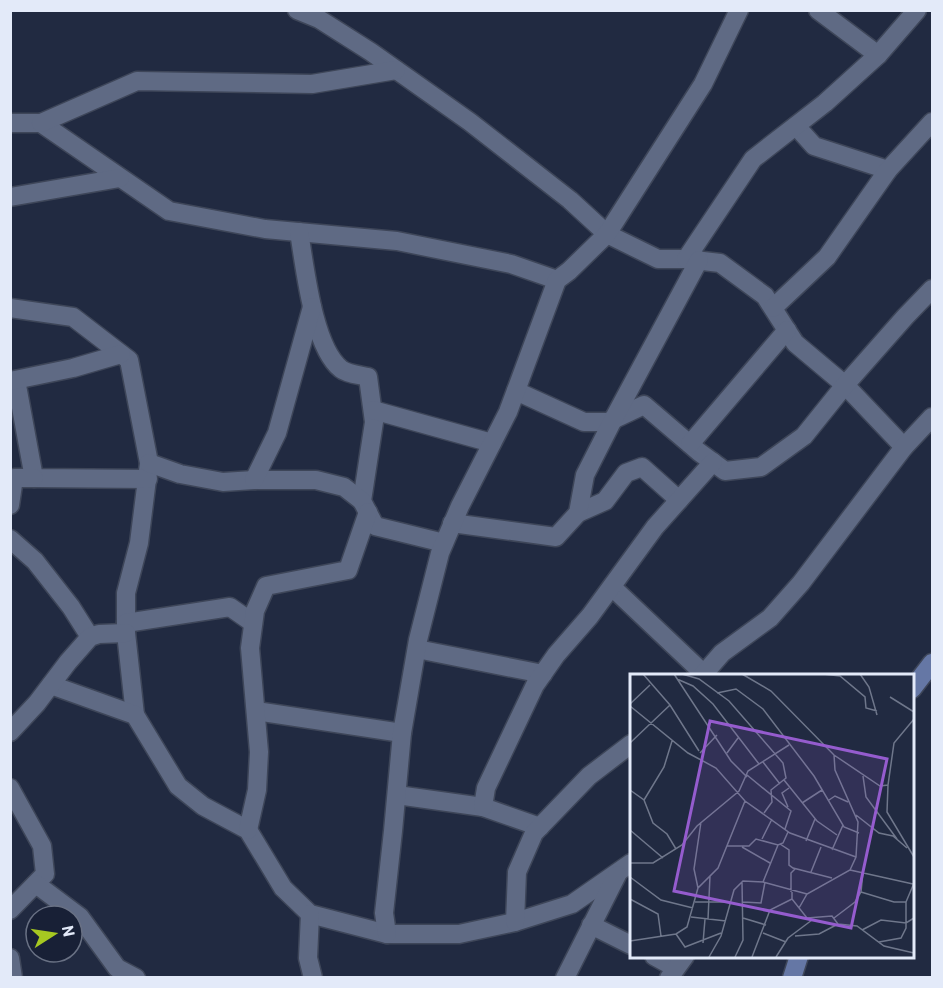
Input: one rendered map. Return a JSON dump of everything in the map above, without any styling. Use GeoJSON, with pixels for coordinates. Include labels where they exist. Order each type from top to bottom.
{"type":"FeatureCollection","features":[{"type":"Feature","properties":{"kind":"street"},"geometry":{"type":"LineString","coordinates":[[297,10],[319,19],[371,52],[470,122],[561,192],[607,234],[658,260],[720,263],[765,296],[795,343],[845,386],[904,447]]}},
{"type":"Feature","properties":{"kind":"street"},"geometry":{"type":"LineString","coordinates":[[387,934],[384,913],[402,733],[417,649],[444,543],[460,506],[508,412],[557,280],[569,272],[607,234],[703,84],[739,10]]}},
{"type":"Feature","properties":{"kind":"street"},"geometry":{"type":"LineString","coordinates":[[818,10],[878,55]]}},
{"type":"Feature","properties":{"kind":"street"},"geometry":{"type":"LineString","coordinates":[[578,513],[585,475],[692,260],[753,159],[825,103],[878,55],[917,10]]}},
{"type":"Feature","properties":{"kind":"street"},"geometry":{"type":"LineString","coordinates":[[10,123],[41,123],[137,81],[312,84],[396,70]]}},
{"type":"Feature","properties":{"kind":"street"},"geometry":{"type":"LineString","coordinates":[[773,308],[827,257],[888,170],[926,140],[933,122]]}},
{"type":"Feature","properties":{"kind":"street"},"geometry":{"type":"LineString","coordinates":[[41,123],[169,211],[265,229],[398,241],[512,264],[557,280]]}},
{"type":"Feature","properties":{"kind":"street"},"geometry":{"type":"LineString","coordinates":[[796,126],[814,146],[888,170]]}},
{"type":"Feature","properties":{"kind":"street"},"geometry":{"type":"LineString","coordinates":[[10,197],[120,178]]}},
{"type":"Feature","properties":{"kind":"street"},"geometry":{"type":"LineString","coordinates":[[248,830],[257,790],[259,752],[250,648],[255,611],[266,586],[348,570],[365,506],[374,422],[368,377],[342,370],[325,350],[312,307],[299,232]]}},
{"type":"Feature","properties":{"kind":"street"},"geometry":{"type":"LineString","coordinates":[[516,391],[584,422],[608,422],[644,405],[725,471],[761,467],[804,436],[905,316],[933,289]]}},
{"type":"Feature","properties":{"kind":"street"},"geometry":{"type":"LineString","coordinates":[[254,480],[276,433],[312,307]]}},
{"type":"Feature","properties":{"kind":"street"},"geometry":{"type":"LineString","coordinates":[[10,308],[73,318],[129,360],[148,471],[139,543],[126,593],[126,628],[135,715],[178,786],[203,806],[248,830],[284,888],[310,914],[387,934],[459,934],[515,922],[572,904],[625,867]]}},
{"type":"Feature","properties":{"kind":"street"},"geometry":{"type":"LineString","coordinates":[[690,444],[787,330]]}},
{"type":"Feature","properties":{"kind":"street"},"geometry":{"type":"LineString","coordinates":[[34,478],[13,381],[73,368],[121,354]]}},
{"type":"Feature","properties":{"kind":"street"},"geometry":{"type":"LineString","coordinates":[[373,410],[492,443]]}},
{"type":"Feature","properties":{"kind":"street"},"geometry":{"type":"LineString","coordinates":[[704,674],[722,653],[770,618],[801,583],[904,447],[933,417]]}},
{"type":"Feature","properties":{"kind":"street"},"geometry":{"type":"LineString","coordinates":[[483,807],[486,788],[535,685],[556,655],[590,616],[655,527],[713,462]]}},
{"type":"Feature","properties":{"kind":"street"},"geometry":{"type":"LineString","coordinates":[[452,523],[556,537],[578,513],[604,501],[626,473],[642,467],[679,500]]}},
{"type":"Feature","properties":{"kind":"street"},"geometry":{"type":"LineString","coordinates":[[10,505],[14,478],[148,471],[223,482],[316,480],[344,487],[365,506],[375,526],[444,543]]}},
{"type":"Feature","properties":{"kind":"street"},"geometry":{"type":"LineString","coordinates":[[10,539],[35,561],[71,607],[90,637]]}},
{"type":"Feature","properties":{"kind":"street"},"geometry":{"type":"LineString","coordinates":[[612,587],[702,674]]}},
{"type":"Feature","properties":{"kind":"street"},"geometry":{"type":"LineString","coordinates":[[10,732],[37,703],[90,637],[230,607],[253,623]]}},
{"type":"Feature","properties":{"kind":"street"},"geometry":{"type":"LineString","coordinates":[[417,649],[543,674]]}},
{"type":"Feature","properties":{"kind":"street"},"geometry":{"type":"LineString","coordinates":[[913,688],[933,663]]}},
{"type":"Feature","properties":{"kind":"street"},"geometry":{"type":"LineString","coordinates":[[51,685],[135,715]]}},
{"type":"Feature","properties":{"kind":"street"},"geometry":{"type":"LineString","coordinates":[[256,711],[402,733]]}},
{"type":"Feature","properties":{"kind":"street"},"geometry":{"type":"LineString","coordinates":[[515,922],[518,872],[534,832],[589,776],[630,745]]}},
{"type":"Feature","properties":{"kind":"street"},"geometry":{"type":"LineString","coordinates":[[10,788],[42,846],[45,874],[10,910]]}},
{"type":"Feature","properties":{"kind":"street"},"geometry":{"type":"LineString","coordinates":[[397,795],[483,807],[540,827]]}},
{"type":"Feature","properties":{"kind":"street"},"geometry":{"type":"LineString","coordinates":[[565,978],[591,925],[625,867]]}},
{"type":"Feature","properties":{"kind":"street"},"geometry":{"type":"LineString","coordinates":[[36,884],[80,917],[117,968],[136,978]]}},
{"type":"Feature","properties":{"kind":"street"},"geometry":{"type":"LineString","coordinates":[[310,914],[308,958],[313,978]]}},
{"type":"Feature","properties":{"kind":"street"},"geometry":{"type":"LineString","coordinates":[[591,925],[630,944]]}},
{"type":"Feature","properties":{"kind":"street"},"geometry":{"type":"LineString","coordinates":[[10,958],[13,978]]}},
{"type":"Feature","properties":{"kind":"street"},"geometry":{"type":"LineString","coordinates":[[656,958],[677,967]]}},
{"type":"Feature","properties":{"kind":"street"},"geometry":{"type":"LineString","coordinates":[[792,978],[799,958]]}}]}
